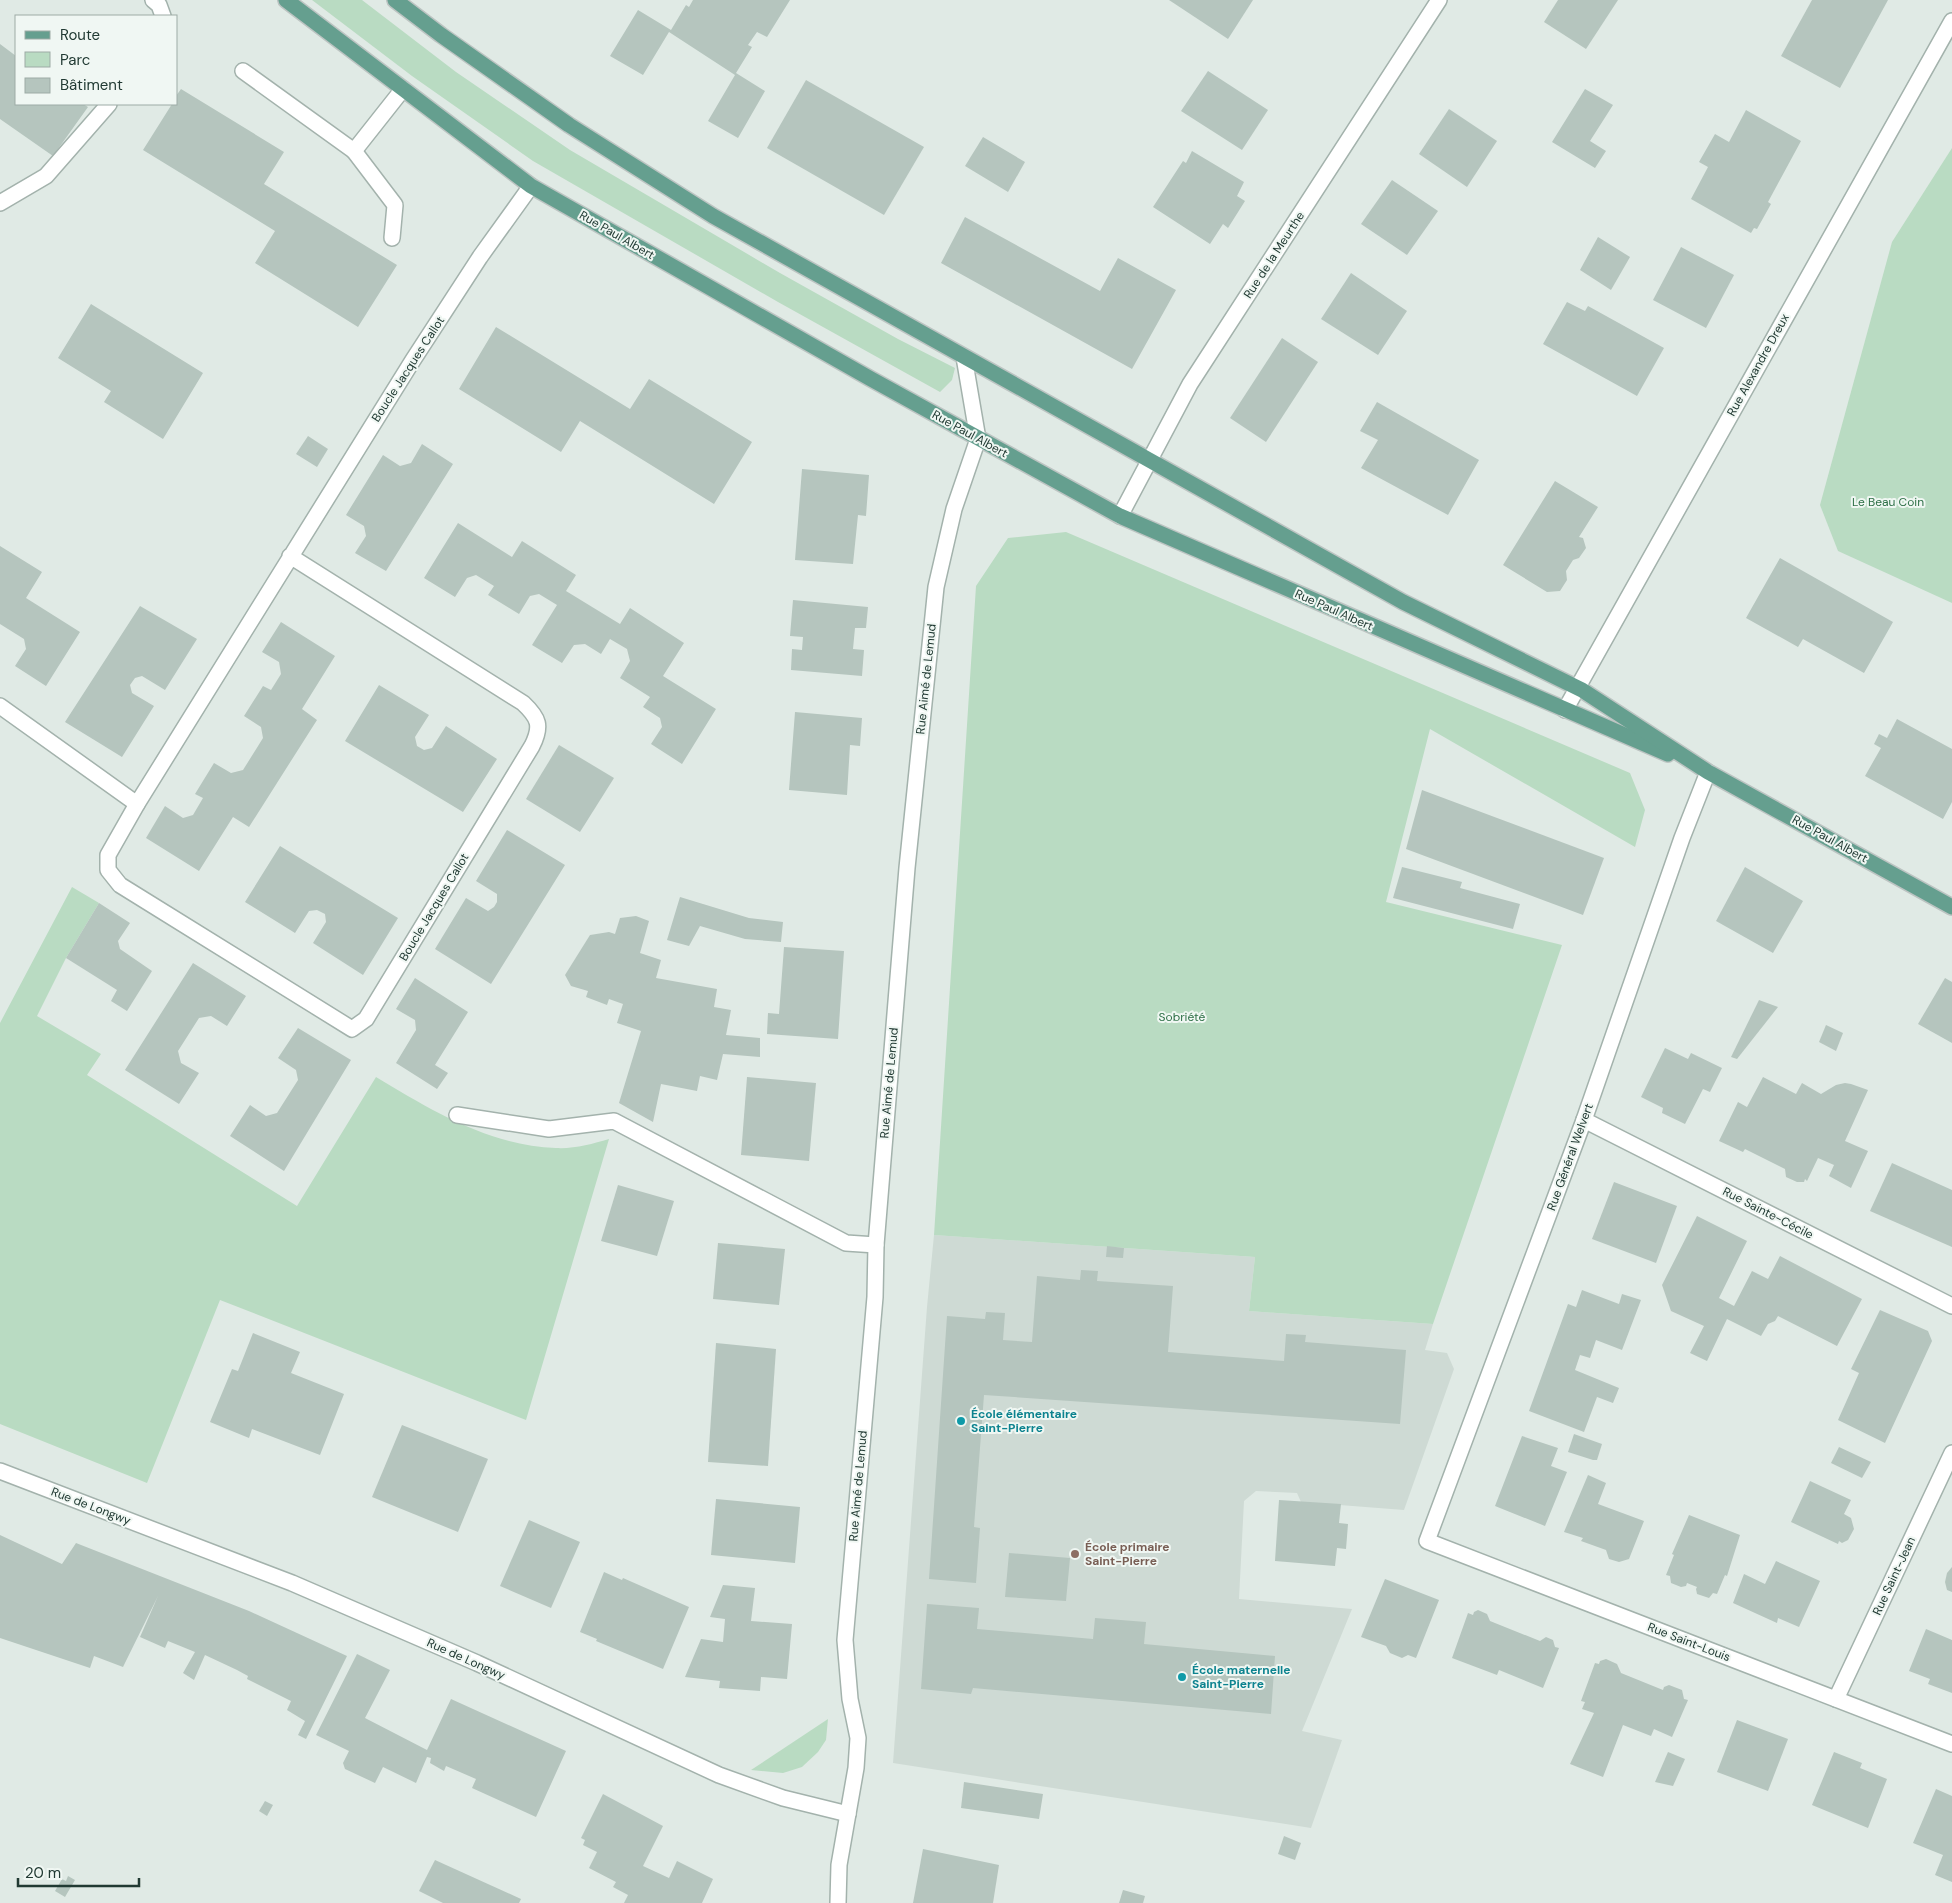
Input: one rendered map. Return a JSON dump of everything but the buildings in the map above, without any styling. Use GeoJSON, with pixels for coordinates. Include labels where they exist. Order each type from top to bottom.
{"type":"FeatureCollection","features":[{"type":"Feature","properties":{"kind":"main road","name":"Rue Paul Albert"},"geometry":{"type":"LineString","coordinates":[[286,0],[531,186],[978,439],[1120,516],[1708,772]]}},
{"type":"Feature","properties":{"kind":"main road","name":"Rue Paul Albert"},"geometry":{"type":"LineString","coordinates":[[395,0],[441,35],[569,124],[713,216],[1149,462],[1403,602],[1577,688],[1708,772],[1952,907]]}},
{"type":"Feature","properties":{"kind":"street"},"geometry":{"type":"LineString","coordinates":[[152,0],[159,5],[163,15]]}},
{"type":"Feature","properties":{"kind":"street","name":"Rue de la Meurthe"},"geometry":{"type":"LineString","coordinates":[[1120,516],[1190,384],[1439,0]]}},
{"type":"Feature","properties":{"kind":"street","name":"Rue Alexandre Dreux"},"geometry":{"type":"LineString","coordinates":[[1565,710],[1952,21]]}},
{"type":"Feature","properties":{"kind":"street"},"geometry":{"type":"LineString","coordinates":[[243,71],[354,151],[395,205],[392,238]]}},
{"type":"Feature","properties":{"kind":"street"},"geometry":{"type":"LineString","coordinates":[[354,151],[403,89]]}},
{"type":"Feature","properties":{"kind":"street"},"geometry":{"type":"LineString","coordinates":[[0,203],[46,176],[108,105]]}},
{"type":"Feature","properties":{"kind":"street","name":"Boucle Jacques Callot"},"geometry":{"type":"LineString","coordinates":[[290,556],[523,703],[533,712],[538,724],[537,736],[532,746],[366,1020],[352,1029],[120,884],[108,870],[108,855],[137,804],[290,556],[475,265],[531,186]]}},
{"type":"Feature","properties":{"kind":"street","name":"Rue Aimé de Lemud"},"geometry":{"type":"LineString","coordinates":[[848,1814],[856,1768],[858,1738],[850,1699],[845,1640],[875,1297],[876,1245],[907,868],[936,587],[954,509],[978,439],[964,357]]}},
{"type":"Feature","properties":{"kind":"street"},"geometry":{"type":"LineString","coordinates":[[0,706],[137,804]]}},
{"type":"Feature","properties":{"kind":"street","name":"Rue Général Welvert"},"geometry":{"type":"LineString","coordinates":[[1427,1541],[1584,1120],[1679,847],[1708,772]]}},
{"type":"Feature","properties":{"kind":"street"},"geometry":{"type":"LineString","coordinates":[[458,1115],[549,1129],[614,1121],[846,1243],[876,1245]]}},
{"type":"Feature","properties":{"kind":"street","name":"Rue Sainte-Cécile"},"geometry":{"type":"LineString","coordinates":[[1584,1120],[1952,1306]]}},
{"type":"Feature","properties":{"kind":"street","name":"Rue Saint-Jean"},"geometry":{"type":"LineString","coordinates":[[1836,1699],[1952,1453]]}},
{"type":"Feature","properties":{"kind":"street","name":"Rue de Longwy"},"geometry":{"type":"LineString","coordinates":[[0,1471],[301,1587],[477,1663],[718,1775],[783,1798],[848,1814]]}},
{"type":"Feature","properties":{"kind":"street","name":"Rue Saint-Louis"},"geometry":{"type":"LineString","coordinates":[[1427,1541],[1952,1744]]}},
{"type":"Feature","properties":{"kind":"street"},"geometry":{"type":"LineString","coordinates":[[838,1903],[839,1865],[848,1814]]}},
{"type":"Feature","properties":{"kind":"shaded area","name":"École primaire Saint-Pierre"},"geometry":{"type":"Polygon","coordinates":[[[934,1235],[1255,1257],[1249,1311],[1433,1324],[1425,1350],[1447,1353],[1454,1369],[1404,1510],[1301,1502],[1297,1493],[1256,1491],[1244,1501],[1239,1599],[1352,1609],[1302,1731],[1342,1740],[1311,1828],[893,1763],[934,1235]]]}},
{"type":"Feature","properties":{"kind":"green space"},"geometry":{"type":"Polygon","coordinates":[[[312,0],[362,0],[456,72],[570,150],[780,273],[898,339],[955,368],[952,380],[940,392],[778,302],[533,161],[412,76],[312,0]]]}},
{"type":"Feature","properties":{"kind":"green space","name":"Le Beau Coin"},"geometry":{"type":"Polygon","coordinates":[[[1952,148],[1952,603],[1838,551],[1820,505],[1892,242],[1952,148]]]}},
{"type":"Feature","properties":{"kind":"green space","name":"Sobriété"},"geometry":{"type":"Polygon","coordinates":[[[1066,532],[1630,773],[1645,810],[1635,847],[1430,729],[1386,902],[1562,945],[1433,1324],[1249,1311],[1255,1257],[934,1235],[976,586],[1008,538],[1066,532]]]}},
{"type":"Feature","properties":{"kind":"green space"},"geometry":{"type":"Polygon","coordinates":[[[72,887],[99,903],[66,958],[37,1016],[101,1054],[87,1075],[297,1206],[376,1077],[418,1102],[462,1124],[508,1141],[532,1146],[569,1148],[609,1139],[526,1420],[220,1300],[147,1483],[0,1424],[0,1023],[72,887]]]}},
{"type":"Feature","properties":{"kind":"green space"},"geometry":{"type":"Polygon","coordinates":[[[828,1719],[826,1740],[818,1752],[802,1767],[783,1773],[751,1770],[828,1719]]]}},
{"type":"Feature","properties":{"kind":"place","name":"École élémentaire Saint-Pierre"},"geometry":{"type":"Point","coordinates":[961,1421]}},
{"type":"Feature","properties":{"kind":"place","name":"École primaire Saint-Pierre"},"geometry":{"type":"Point","coordinates":[1075,1554]}},
{"type":"Feature","properties":{"kind":"place","name":"École maternelle Saint-Pierre"},"geometry":{"type":"Point","coordinates":[1182,1677]}}]}
